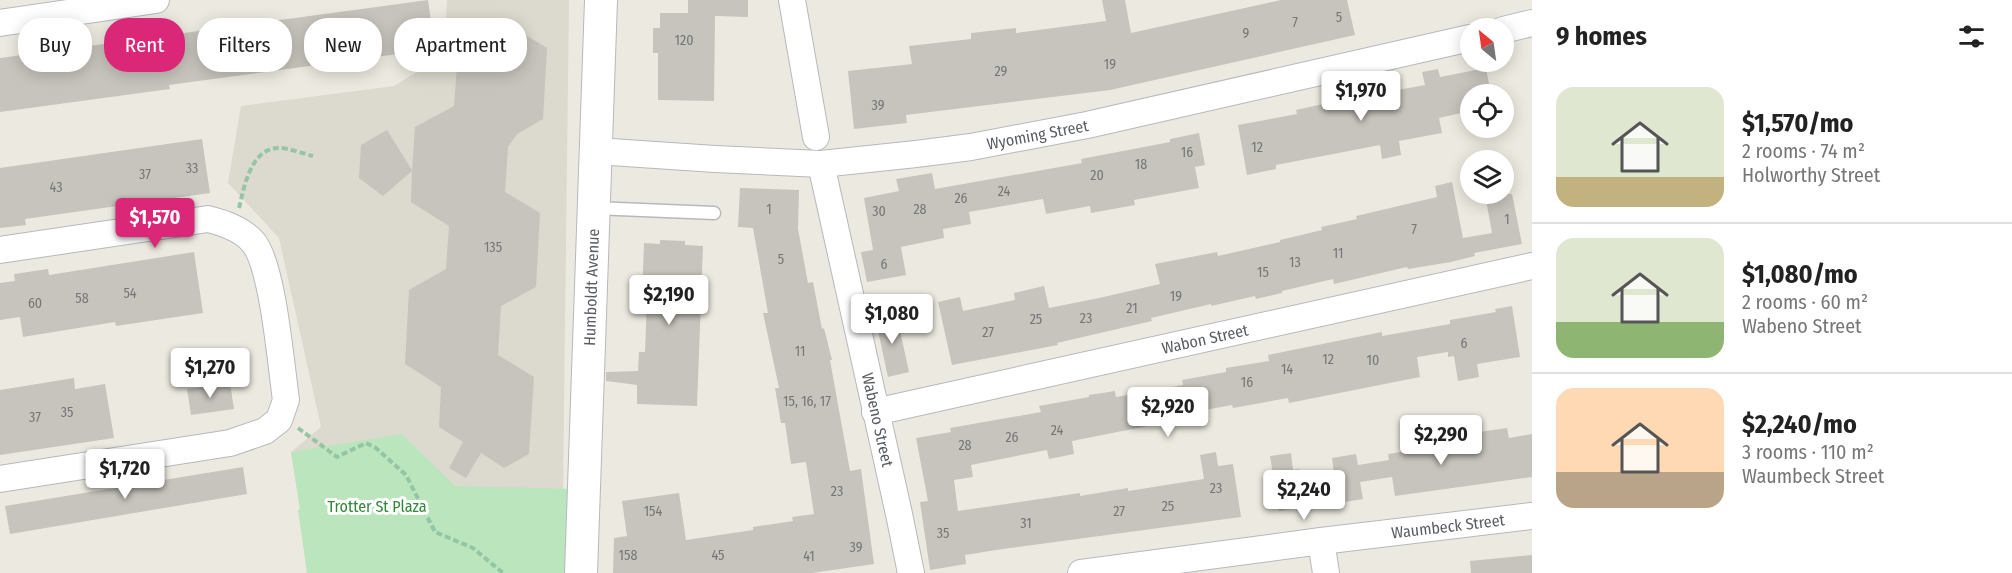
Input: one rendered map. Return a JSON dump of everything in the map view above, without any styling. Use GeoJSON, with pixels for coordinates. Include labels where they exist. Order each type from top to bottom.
{"type":"FeatureCollection","features":[{"type":"Feature","properties":{"kind":"street"},"geometry":{"type":"LineString","coordinates":[[0,23],[156,0]]}},
{"type":"Feature","properties":{"kind":"street","name":"Humboldt Avenue"},"geometry":{"type":"LineString","coordinates":[[582,573],[601,0]]}},
{"type":"Feature","properties":{"kind":"street"},"geometry":{"type":"LineString","coordinates":[[792,0],[816,136]]}},
{"type":"Feature","properties":{"kind":"street"},"geometry":{"type":"LineString","coordinates":[[1514,27],[1532,23]]}},
{"type":"Feature","properties":{"kind":"street","name":"Wyoming Street"},"geometry":{"type":"LineString","coordinates":[[596,151],[821,164],[916,154],[1036,135],[1460,40]]}},
{"type":"Feature","properties":{"kind":"street","name":"Wabeno Street"},"geometry":{"type":"LineString","coordinates":[[821,164],[910,573]]}},
{"type":"Feature","properties":{"kind":"street"},"geometry":{"type":"LineString","coordinates":[[0,250],[208,219],[235,229],[253,241],[264,262],[286,400],[279,420],[265,431],[230,442],[0,479]]}},
{"type":"Feature","properties":{"kind":"street","name":"Wabon Street"},"geometry":{"type":"LineString","coordinates":[[876,412],[1532,266]]}},
{"type":"Feature","properties":{"kind":"street","name":"Waumbeck Street"},"geometry":{"type":"LineString","coordinates":[[1081,573],[1532,516]]}},
{"type":"Feature","properties":{"kind":"street"},"geometry":{"type":"LineString","coordinates":[[1321,541],[1326,573]]}},
{"type":"Feature","properties":{"kind":"lane"},"geometry":{"type":"LineString","coordinates":[[593,208],[714,213]]}},
{"type":"Feature","properties":{"kind":"path"},"geometry":{"type":"LineString","coordinates":[[235,229],[251,167],[262,154],[276,148],[314,156]]}},
{"type":"Feature","properties":{"kind":"path"},"geometry":{"type":"LineString","coordinates":[[279,420],[299,428],[337,456],[366,443],[376,448],[406,476],[435,532],[473,548],[503,573]]}},
{"type":"Feature","properties":{"kind":"shaded area"},"geometry":{"type":"Polygon","coordinates":[[[447,0],[569,0],[562,573],[311,573],[291,452],[321,427],[279,238],[228,183],[241,106],[394,86],[417,72],[527,72],[527,18],[446,18],[447,0]]]}},
{"type":"Feature","properties":{"kind":"green space","name":"Trotter St Plaza"},"geometry":{"type":"Polygon","coordinates":[[[402,434],[455,486],[572,489],[565,573],[307,573],[291,452],[402,434]]]}},
{"type":"Feature","properties":{"kind":"building"},"geometry":{"type":"Polygon","coordinates":[[[428,0],[431,18],[394,18],[394,55],[382,56],[382,18],[304,18],[304,67],[292,68],[292,18],[428,0]]]}},
{"type":"Feature","properties":{"kind":"building"},"geometry":{"type":"Polygon","coordinates":[[[688,0],[748,0],[748,17],[715,16],[714,101],[658,100],[658,53],[653,53],[653,28],[660,28],[660,13],[688,13],[688,0]]]}},
{"type":"Feature","properties":{"kind":"building"},"geometry":{"type":"Polygon","coordinates":[[[1102,0],[1125,0],[1131,33],[1281,0],[1347,0],[1355,35],[1110,90],[906,115],[907,123],[854,129],[848,71],[912,64],[909,46],[971,39],[971,33],[1016,28],[1016,33],[1106,21],[1102,0]]]}},
{"type":"Feature","properties":{"kind":"building"},"geometry":{"type":"Polygon","coordinates":[[[197,31],[197,72],[265,72],[169,85],[170,89],[0,112],[0,58],[18,56],[18,72],[92,72],[92,46],[104,44],[104,72],[185,72],[185,33],[197,31]]]}},
{"type":"Feature","properties":{"kind":"building"},"geometry":{"type":"Polygon","coordinates":[[[527,36],[547,48],[543,119],[517,134],[508,147],[505,192],[540,213],[536,287],[501,306],[498,355],[534,377],[529,454],[504,468],[481,453],[466,478],[449,468],[463,442],[439,427],[441,387],[405,364],[409,290],[446,269],[449,226],[411,202],[412,171],[383,196],[359,178],[361,145],[387,130],[412,170],[415,127],[454,106],[456,72],[527,72],[527,36]]]}},
{"type":"Feature","properties":{"kind":"building"},"geometry":{"type":"Polygon","coordinates":[[[1438,69],[1440,77],[1466,72],[1487,72],[1489,84],[1460,84],[1460,113],[1439,118],[1442,133],[1399,141],[1401,155],[1382,159],[1380,145],[1276,165],[1276,169],[1247,175],[1238,125],[1297,114],[1296,110],[1332,102],[1425,85],[1422,72],[1438,69]]]}},
{"type":"Feature","properties":{"kind":"building"},"geometry":{"type":"Polygon","coordinates":[[[1199,133],[1205,165],[1195,167],[1199,188],[1134,200],[1135,205],[1091,213],[1090,206],[1046,214],[1043,199],[969,212],[971,224],[943,229],[944,238],[901,247],[906,275],[867,282],[861,252],[873,250],[864,198],[899,191],[896,179],[932,173],[935,189],[1082,163],[1081,159],[1170,142],[1170,139],[1199,133]]]}},
{"type":"Feature","properties":{"kind":"building"},"geometry":{"type":"Polygon","coordinates":[[[202,139],[210,193],[25,219],[26,225],[0,228],[0,168],[202,139]]]}},
{"type":"Feature","properties":{"kind":"building"},"geometry":{"type":"Polygon","coordinates":[[[1452,182],[1463,238],[1492,233],[1487,204],[1514,204],[1522,244],[1474,253],[1475,256],[1451,262],[1408,269],[1407,267],[1334,284],[1333,279],[1256,299],[1255,296],[1211,306],[1211,304],[1151,318],[1152,321],[1057,343],[1058,345],[952,365],[938,302],[960,297],[963,311],[1015,300],[1014,293],[1044,286],[1049,308],[1160,284],[1155,264],[1217,252],[1218,256],[1280,242],[1280,240],[1322,230],[1321,227],[1357,219],[1356,216],[1437,197],[1435,186],[1452,182]]]}},
{"type":"Feature","properties":{"kind":"building"},"geometry":{"type":"Polygon","coordinates":[[[740,188],[799,190],[798,229],[808,283],[813,282],[822,329],[824,328],[832,360],[830,360],[850,471],[861,469],[874,564],[812,573],[613,573],[614,538],[627,536],[622,501],[679,493],[686,540],[753,530],[753,527],[793,521],[792,517],[814,514],[806,462],[791,464],[785,423],[781,423],[775,388],[779,388],[763,313],[768,313],[753,228],[738,227],[740,188]]]}},
{"type":"Feature","properties":{"kind":"building"},"geometry":{"type":"Polygon","coordinates":[[[660,240],[685,241],[685,245],[703,246],[697,406],[637,404],[637,385],[606,381],[606,372],[638,371],[639,352],[645,352],[647,300],[642,300],[644,243],[660,244],[660,240]]]}},
{"type":"Feature","properties":{"kind":"building"},"geometry":{"type":"Polygon","coordinates":[[[194,252],[203,313],[116,326],[115,322],[23,337],[20,317],[0,320],[0,283],[15,281],[14,274],[48,269],[49,275],[194,252]]]}},
{"type":"Feature","properties":{"kind":"building"},"geometry":{"type":"Polygon","coordinates":[[[1512,306],[1520,357],[1477,364],[1479,377],[1458,381],[1454,356],[1448,357],[1448,352],[1417,357],[1420,377],[1289,403],[1288,398],[1167,417],[1168,422],[1072,441],[1074,454],[1049,459],[1047,450],[971,465],[973,477],[954,480],[958,511],[1080,493],[1080,496],[1128,488],[1128,491],[1204,479],[1200,455],[1216,452],[1218,466],[1233,464],[1241,517],[965,555],[966,564],[930,570],[920,502],[928,501],[916,438],[951,432],[950,428],[1041,412],[1039,406],[1089,397],[1089,395],[1115,391],[1116,397],[1183,385],[1182,380],[1226,372],[1226,368],[1269,361],[1268,355],[1382,332],[1382,336],[1450,324],[1450,320],[1496,312],[1495,309],[1512,306]]]}},
{"type":"Feature","properties":{"kind":"building"},"geometry":{"type":"Polygon","coordinates":[[[896,312],[909,372],[888,377],[875,317],[896,312]]]}},
{"type":"Feature","properties":{"kind":"building"},"geometry":{"type":"Polygon","coordinates":[[[74,378],[75,389],[105,384],[114,438],[0,455],[0,390],[74,378]]]}},
{"type":"Feature","properties":{"kind":"building"},"geometry":{"type":"Polygon","coordinates":[[[230,383],[234,409],[191,415],[187,389],[230,383]]]}},
{"type":"Feature","properties":{"kind":"building"},"geometry":{"type":"Polygon","coordinates":[[[1507,428],[1509,438],[1532,434],[1532,477],[1395,496],[1392,477],[1360,482],[1363,499],[1338,503],[1332,458],[1356,454],[1358,465],[1389,460],[1388,454],[1440,446],[1439,444],[1466,440],[1465,434],[1507,428]]]}},
{"type":"Feature","properties":{"kind":"building"},"geometry":{"type":"Polygon","coordinates":[[[1291,453],[1293,470],[1299,469],[1305,507],[1279,511],[1270,456],[1291,453]]]}},
{"type":"Feature","properties":{"kind":"building"},"geometry":{"type":"Polygon","coordinates":[[[243,467],[247,494],[10,534],[5,506],[243,467]]]}},
{"type":"Feature","properties":{"kind":"building"},"geometry":{"type":"Polygon","coordinates":[[[1532,555],[1532,573],[1471,573],[1470,561],[1532,555]]]}}]}
